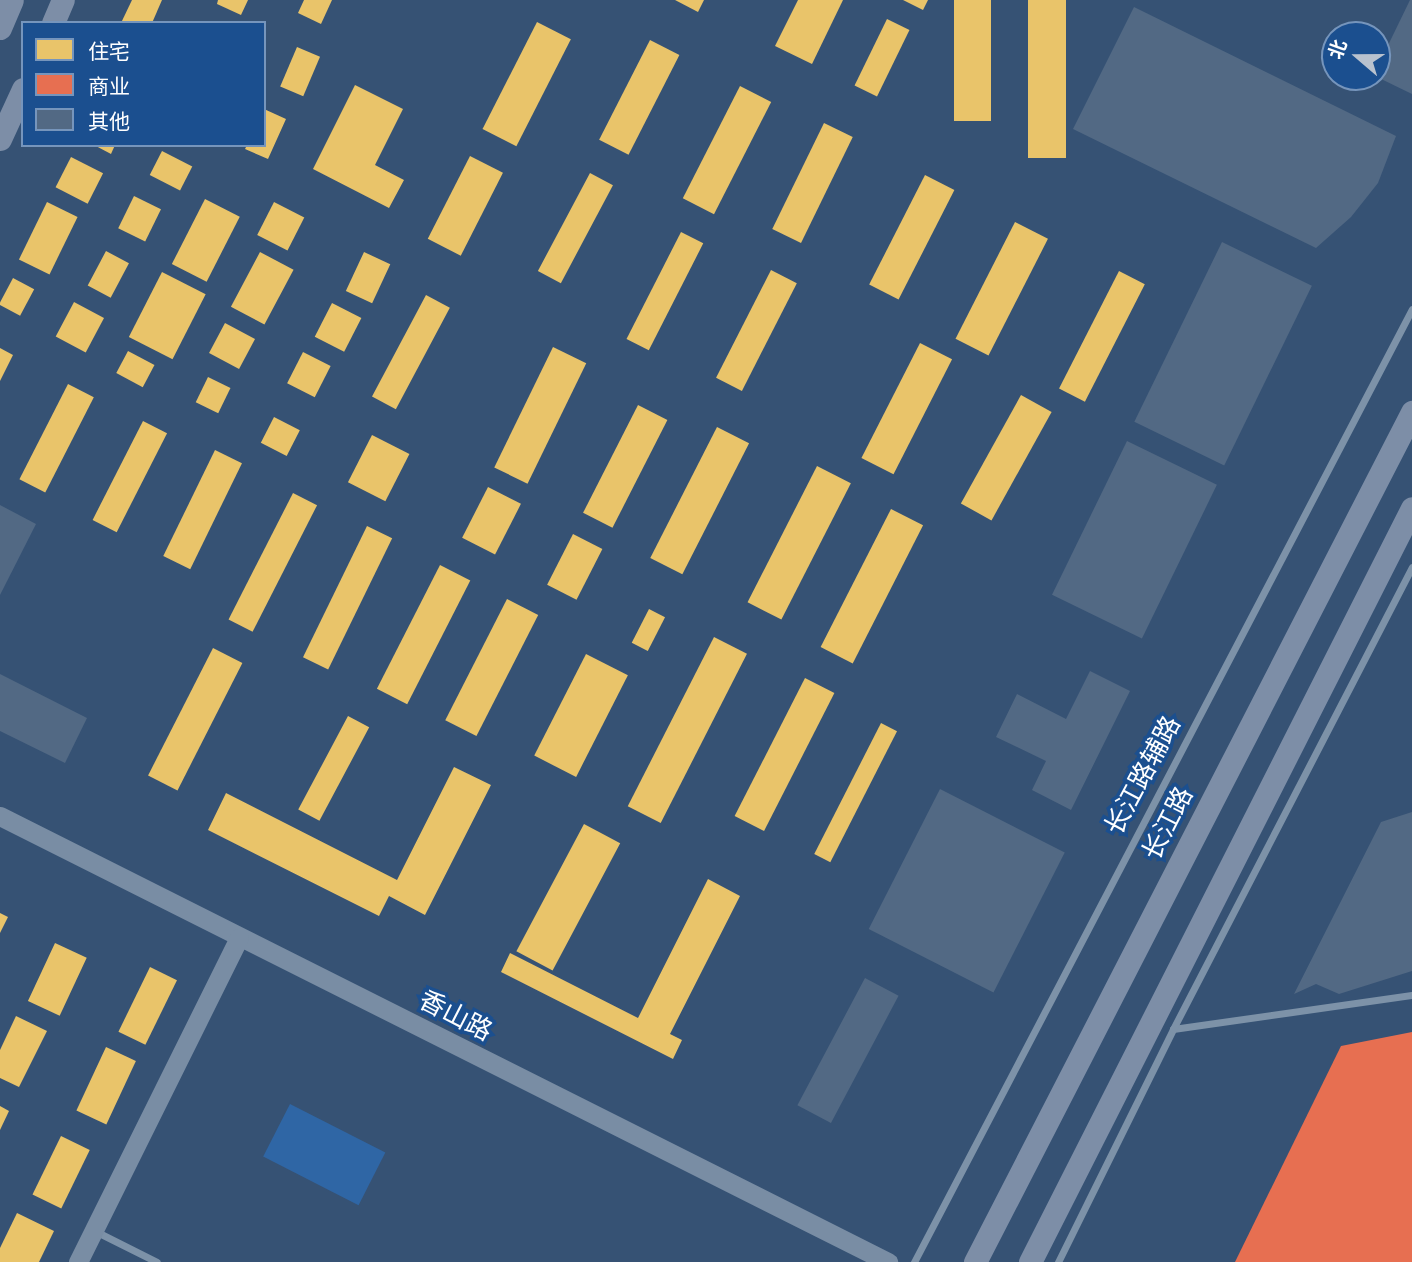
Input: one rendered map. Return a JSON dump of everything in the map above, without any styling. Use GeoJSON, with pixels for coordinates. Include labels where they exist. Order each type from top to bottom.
{"type":"FeatureCollection","features":[{"type":"Feature","properties":{"kind":"main road"},"geometry":{"type":"LineString","coordinates":[[0,28],[12,0]]}},
{"type":"Feature","properties":{"kind":"main road"},"geometry":{"type":"LineString","coordinates":[[54,21],[63,0]]}},
{"type":"Feature","properties":{"kind":"main road"},"geometry":{"type":"LineString","coordinates":[[0,139],[21,93]]}},
{"type":"Feature","properties":{"kind":"main road","name":"长江路"},"geometry":{"type":"LineString","coordinates":[[975,1262],[1412,412]]}},
{"type":"Feature","properties":{"kind":"main road"},"geometry":{"type":"LineString","coordinates":[[1030,1262],[1412,508]]}},
{"type":"Feature","properties":{"kind":"street","name":"香山路"},"geometry":{"type":"LineString","coordinates":[[0,816],[888,1262]]}},
{"type":"Feature","properties":{"kind":"street"},"geometry":{"type":"LineString","coordinates":[[78,1262],[239,938]]}},
{"type":"Feature","properties":{"kind":"lane","name":"长江路辅路"},"geometry":{"type":"LineString","coordinates":[[914,1262],[1412,309]]}},
{"type":"Feature","properties":{"kind":"lane"},"geometry":{"type":"LineString","coordinates":[[1058,1262],[1173,1029],[1412,567]]}},
{"type":"Feature","properties":{"kind":"lane"},"geometry":{"type":"LineString","coordinates":[[1173,1029],[1412,995]]}},
{"type":"Feature","properties":{"kind":"lane"},"geometry":{"type":"LineString","coordinates":[[94,1230],[157,1262]]}},
{"type":"Feature","properties":{"kind":"shaded area"},"geometry":{"type":"Polygon","coordinates":[[[290,1104],[385,1153],[359,1205],[263,1157],[290,1104]]]}},
{"type":"Feature","properties":{"kind":"building: 住宅"},"geometry":{"type":"Polygon","coordinates":[[[132,0],[162,0],[153,21],[122,21],[132,0]]]}},
{"type":"Feature","properties":{"kind":"building: 住宅"},"geometry":{"type":"Polygon","coordinates":[[[218,0],[248,0],[241,15],[217,4],[218,0]]]}},
{"type":"Feature","properties":{"kind":"building: 住宅"},"geometry":{"type":"Polygon","coordinates":[[[304,0],[332,0],[321,24],[298,13],[304,0]]]}},
{"type":"Feature","properties":{"kind":"building: 住宅"},"geometry":{"type":"Polygon","coordinates":[[[675,0],[704,0],[698,12],[675,0]]]}},
{"type":"Feature","properties":{"kind":"building: 住宅"},"geometry":{"type":"Polygon","coordinates":[[[798,0],[843,0],[812,64],[775,46],[798,0]]]}},
{"type":"Feature","properties":{"kind":"building: 住宅"},"geometry":{"type":"Polygon","coordinates":[[[903,0],[928,0],[923,10],[903,0]]]}},
{"type":"Feature","properties":{"kind":"building: 住宅"},"geometry":{"type":"Polygon","coordinates":[[[954,0],[991,0],[991,121],[954,121],[954,0]]]}},
{"type":"Feature","properties":{"kind":"building: 住宅"},"geometry":{"type":"Polygon","coordinates":[[[1028,0],[1066,0],[1066,158],[1028,158],[1028,0]]]}},
{"type":"Feature","properties":{"kind":"building: 住宅"},"geometry":{"type":"Polygon","coordinates":[[[887,19],[909,30],[877,96],[855,86],[887,19]]]}},
{"type":"Feature","properties":{"kind":"building: 住宅"},"geometry":{"type":"Polygon","coordinates":[[[537,22],[571,39],[516,146],[483,129],[537,22]]]}},
{"type":"Feature","properties":{"kind":"building: 住宅"},"geometry":{"type":"Polygon","coordinates":[[[650,40],[679,55],[629,155],[599,140],[650,40]]]}},
{"type":"Feature","properties":{"kind":"building: 住宅"},"geometry":{"type":"Polygon","coordinates":[[[297,47],[320,57],[303,96],[280,87],[297,47]]]}},
{"type":"Feature","properties":{"kind":"building: 住宅"},"geometry":{"type":"Polygon","coordinates":[[[355,85],[403,109],[375,165],[404,180],[389,208],[313,169],[355,85]]]}},
{"type":"Feature","properties":{"kind":"building: 住宅"},"geometry":{"type":"Polygon","coordinates":[[[740,86],[771,102],[714,214],[683,198],[740,86]]]}},
{"type":"Feature","properties":{"kind":"building: 住宅"},"geometry":{"type":"Polygon","coordinates":[[[266,110],[286,119],[268,159],[245,149],[266,147],[266,110]]]}},
{"type":"Feature","properties":{"kind":"building: 住宅"},"geometry":{"type":"Polygon","coordinates":[[[824,123],[853,137],[801,243],[772,229],[824,123]]]}},
{"type":"Feature","properties":{"kind":"building: 住宅"},"geometry":{"type":"Polygon","coordinates":[[[98,147],[114,147],[111,154],[98,147]]]}},
{"type":"Feature","properties":{"kind":"building: 住宅"},"geometry":{"type":"Polygon","coordinates":[[[162,151],[192,166],[180,190],[150,175],[162,151]]]}},
{"type":"Feature","properties":{"kind":"building: 住宅"},"geometry":{"type":"Polygon","coordinates":[[[470,156],[503,173],[461,256],[428,239],[470,156]]]}},
{"type":"Feature","properties":{"kind":"building: 住宅"},"geometry":{"type":"Polygon","coordinates":[[[71,157],[103,173],[88,204],[56,187],[71,157]]]}},
{"type":"Feature","properties":{"kind":"building: 住宅"},"geometry":{"type":"Polygon","coordinates":[[[590,173],[613,185],[561,283],[538,271],[590,173]]]}},
{"type":"Feature","properties":{"kind":"building: 住宅"},"geometry":{"type":"Polygon","coordinates":[[[925,175],[954,190],[899,300],[869,285],[925,175]]]}},
{"type":"Feature","properties":{"kind":"building: 住宅"},"geometry":{"type":"Polygon","coordinates":[[[134,196],[161,209],[145,242],[118,228],[134,196]]]}},
{"type":"Feature","properties":{"kind":"building: 住宅"},"geometry":{"type":"Polygon","coordinates":[[[205,199],[240,217],[207,282],[172,264],[205,199]]]}},
{"type":"Feature","properties":{"kind":"building: 住宅"},"geometry":{"type":"Polygon","coordinates":[[[47,202],[78,217],[50,274],[19,260],[47,202]]]}},
{"type":"Feature","properties":{"kind":"building: 住宅"},"geometry":{"type":"Polygon","coordinates":[[[274,202],[304,217],[287,250],[257,235],[274,202]]]}},
{"type":"Feature","properties":{"kind":"building: 住宅"},"geometry":{"type":"Polygon","coordinates":[[[1015,222],[1048,239],[988,356],[956,339],[1015,222]]]}},
{"type":"Feature","properties":{"kind":"building: 住宅"},"geometry":{"type":"Polygon","coordinates":[[[681,232],[703,243],[649,350],[627,339],[681,232]]]}},
{"type":"Feature","properties":{"kind":"building: 住宅"},"geometry":{"type":"Polygon","coordinates":[[[106,251],[129,263],[111,298],[88,285],[106,251]]]}},
{"type":"Feature","properties":{"kind":"building: 住宅"},"geometry":{"type":"Polygon","coordinates":[[[260,252],[294,270],[264,325],[231,307],[260,252]]]}},
{"type":"Feature","properties":{"kind":"building: 住宅"},"geometry":{"type":"Polygon","coordinates":[[[364,252],[390,264],[372,303],[346,291],[364,252]]]}},
{"type":"Feature","properties":{"kind":"building: 住宅"},"geometry":{"type":"Polygon","coordinates":[[[771,270],[797,283],[742,391],[716,378],[771,270]]]}},
{"type":"Feature","properties":{"kind":"building: 住宅"},"geometry":{"type":"Polygon","coordinates":[[[1119,271],[1145,284],[1085,402],[1059,389],[1119,271]]]}},
{"type":"Feature","properties":{"kind":"building: 住宅"},"geometry":{"type":"Polygon","coordinates":[[[162,272],[206,294],[173,359],[129,337],[162,272]]]}},
{"type":"Feature","properties":{"kind":"building: 住宅"},"geometry":{"type":"Polygon","coordinates":[[[13,278],[34,289],[20,316],[0,305],[13,278]]]}},
{"type":"Feature","properties":{"kind":"building: 住宅"},"geometry":{"type":"Polygon","coordinates":[[[426,295],[450,308],[396,409],[372,397],[426,295]]]}},
{"type":"Feature","properties":{"kind":"building: 住宅"},"geometry":{"type":"Polygon","coordinates":[[[74,302],[104,318],[86,352],[56,336],[74,302]]]}},
{"type":"Feature","properties":{"kind":"building: 住宅"},"geometry":{"type":"Polygon","coordinates":[[[332,303],[361,318],[344,352],[315,337],[332,303]]]}},
{"type":"Feature","properties":{"kind":"building: 住宅"},"geometry":{"type":"Polygon","coordinates":[[[225,323],[255,339],[239,369],[209,353],[225,323]]]}},
{"type":"Feature","properties":{"kind":"building: 住宅"},"geometry":{"type":"Polygon","coordinates":[[[920,343],[952,359],[894,474],[861,458],[920,343]]]}},
{"type":"Feature","properties":{"kind":"building: 住宅"},"geometry":{"type":"Polygon","coordinates":[[[553,347],[586,363],[528,484],[494,467],[553,347]]]}},
{"type":"Feature","properties":{"kind":"building: 住宅"},"geometry":{"type":"Polygon","coordinates":[[[0,348],[13,355],[0,381],[0,348]]]}},
{"type":"Feature","properties":{"kind":"building: 住宅"},"geometry":{"type":"Polygon","coordinates":[[[128,351],[154,365],[143,387],[116,373],[128,351]]]}},
{"type":"Feature","properties":{"kind":"building: 住宅"},"geometry":{"type":"Polygon","coordinates":[[[303,352],[331,366],[315,397],[287,383],[303,352]]]}},
{"type":"Feature","properties":{"kind":"building: 住宅"},"geometry":{"type":"Polygon","coordinates":[[[208,377],[230,388],[218,413],[196,402],[208,377]]]}},
{"type":"Feature","properties":{"kind":"building: 住宅"},"geometry":{"type":"Polygon","coordinates":[[[68,384],[94,397],[45,493],[19,479],[68,384]]]}},
{"type":"Feature","properties":{"kind":"building: 住宅"},"geometry":{"type":"Polygon","coordinates":[[[1021,395],[1052,412],[991,520],[961,503],[1021,395]]]}},
{"type":"Feature","properties":{"kind":"building: 住宅"},"geometry":{"type":"Polygon","coordinates":[[[638,405],[667,420],[612,528],[583,513],[638,405]]]}},
{"type":"Feature","properties":{"kind":"building: 住宅"},"geometry":{"type":"Polygon","coordinates":[[[274,417],[300,430],[287,456],[261,443],[274,417]]]}},
{"type":"Feature","properties":{"kind":"building: 住宅"},"geometry":{"type":"Polygon","coordinates":[[[143,421],[167,433],[117,532],[93,520],[143,421]]]}},
{"type":"Feature","properties":{"kind":"building: 住宅"},"geometry":{"type":"Polygon","coordinates":[[[717,427],[749,443],[682,574],[650,558],[717,427]]]}},
{"type":"Feature","properties":{"kind":"building: 住宅"},"geometry":{"type":"Polygon","coordinates":[[[372,435],[409,454],[385,501],[348,482],[372,435]]]}},
{"type":"Feature","properties":{"kind":"building: 住宅"},"geometry":{"type":"Polygon","coordinates":[[[215,450],[242,463],[190,569],[163,556],[215,450]]]}},
{"type":"Feature","properties":{"kind":"building: 住宅"},"geometry":{"type":"Polygon","coordinates":[[[817,466],[851,483],[781,620],[748,602],[817,466]]]}},
{"type":"Feature","properties":{"kind":"building: 住宅"},"geometry":{"type":"Polygon","coordinates":[[[488,487],[521,504],[495,555],[462,538],[488,487]]]}},
{"type":"Feature","properties":{"kind":"building: 住宅"},"geometry":{"type":"Polygon","coordinates":[[[293,493],[317,505],[253,632],[229,620],[293,493]]]}},
{"type":"Feature","properties":{"kind":"building: 住宅"},"geometry":{"type":"Polygon","coordinates":[[[891,509],[923,525],[853,663],[821,647],[891,509]]]}},
{"type":"Feature","properties":{"kind":"building: 住宅"},"geometry":{"type":"Polygon","coordinates":[[[367,526],[392,538],[328,669],[303,657],[367,526]]]}},
{"type":"Feature","properties":{"kind":"building: 住宅"},"geometry":{"type":"Polygon","coordinates":[[[573,534],[602,549],[577,600],[547,585],[573,534]]]}},
{"type":"Feature","properties":{"kind":"building: 住宅"},"geometry":{"type":"Polygon","coordinates":[[[440,565],[470,580],[407,704],[377,689],[440,565]]]}},
{"type":"Feature","properties":{"kind":"building: 住宅"},"geometry":{"type":"Polygon","coordinates":[[[507,599],[538,615],[476,736],[445,720],[507,599]]]}},
{"type":"Feature","properties":{"kind":"building: 住宅"},"geometry":{"type":"Polygon","coordinates":[[[649,609],[665,617],[648,651],[632,643],[649,609]]]}},
{"type":"Feature","properties":{"kind":"building: 住宅"},"geometry":{"type":"Polygon","coordinates":[[[714,637],[747,654],[661,823],[628,806],[714,637]]]}},
{"type":"Feature","properties":{"kind":"building: 住宅"},"geometry":{"type":"Polygon","coordinates":[[[213,648],[242,663],[177,790],[148,775],[213,648]]]}},
{"type":"Feature","properties":{"kind":"building: 住宅"},"geometry":{"type":"Polygon","coordinates":[[[586,654],[628,675],[576,777],[534,756],[586,654]]]}},
{"type":"Feature","properties":{"kind":"building: 住宅"},"geometry":{"type":"Polygon","coordinates":[[[805,678],[834,693],[764,831],[735,816],[805,678]]]}},
{"type":"Feature","properties":{"kind":"building: 住宅"},"geometry":{"type":"Polygon","coordinates":[[[348,716],[369,727],[319,821],[298,810],[348,716]]]}},
{"type":"Feature","properties":{"kind":"building: 住宅"},"geometry":{"type":"Polygon","coordinates":[[[881,723],[897,731],[830,862],[814,854],[881,723]]]}},
{"type":"Feature","properties":{"kind":"building: 住宅"},"geometry":{"type":"Polygon","coordinates":[[[454,767],[491,785],[425,915],[389,896],[379,916],[208,830],[226,793],[397,880],[454,767]]]}},
{"type":"Feature","properties":{"kind":"building: 住宅"},"geometry":{"type":"Polygon","coordinates":[[[584,824],[620,843],[553,970],[516,951],[584,824]]]}},
{"type":"Feature","properties":{"kind":"building: 住宅"},"geometry":{"type":"Polygon","coordinates":[[[708,879],[740,896],[670,1034],[682,1040],[673,1059],[501,972],[510,953],[638,1018],[708,879]]]}},
{"type":"Feature","properties":{"kind":"building: 住宅"},"geometry":{"type":"Polygon","coordinates":[[[0,913],[8,917],[0,933],[0,913]]]}},
{"type":"Feature","properties":{"kind":"building: 住宅"},"geometry":{"type":"Polygon","coordinates":[[[55,943],[87,958],[60,1016],[28,1001],[55,943]]]}},
{"type":"Feature","properties":{"kind":"building: 住宅"},"geometry":{"type":"Polygon","coordinates":[[[150,967],[177,980],[145,1045],[118,1032],[150,967]]]}},
{"type":"Feature","properties":{"kind":"building: 住宅"},"geometry":{"type":"Polygon","coordinates":[[[16,1016],[47,1031],[19,1087],[0,1078],[0,1050],[16,1016]]]}},
{"type":"Feature","properties":{"kind":"building: 住宅"},"geometry":{"type":"Polygon","coordinates":[[[106,1047],[136,1061],[106,1124],[76,1110],[106,1047]]]}},
{"type":"Feature","properties":{"kind":"building: 住宅"},"geometry":{"type":"Polygon","coordinates":[[[0,1106],[9,1111],[0,1130],[0,1106]]]}},
{"type":"Feature","properties":{"kind":"building: 住宅"},"geometry":{"type":"Polygon","coordinates":[[[61,1136],[90,1150],[61,1208],[33,1194],[61,1136]]]}},
{"type":"Feature","properties":{"kind":"building: 住宅"},"geometry":{"type":"Polygon","coordinates":[[[17,1213],[54,1231],[39,1262],[0,1262],[0,1248],[17,1213]]]}},
{"type":"Feature","properties":{"kind":"building: 商业"},"geometry":{"type":"Polygon","coordinates":[[[1412,1032],[1412,1262],[1235,1262],[1341,1046],[1412,1032]]]}},
{"type":"Feature","properties":{"kind":"building: 其他"},"geometry":{"type":"Polygon","coordinates":[[[1412,0],[1412,94],[1391,84],[1391,39],[1412,0]]]}},
{"type":"Feature","properties":{"kind":"building: 其他"},"geometry":{"type":"Polygon","coordinates":[[[1134,7],[1396,136],[1378,183],[1351,217],[1316,248],[1073,129],[1134,7]]]}},
{"type":"Feature","properties":{"kind":"building: 其他"},"geometry":{"type":"Polygon","coordinates":[[[1222,242],[1312,286],[1224,466],[1134,422],[1222,242]]]}},
{"type":"Feature","properties":{"kind":"building: 其他"},"geometry":{"type":"Polygon","coordinates":[[[1127,441],[1217,485],[1142,639],[1052,595],[1127,441]]]}},
{"type":"Feature","properties":{"kind":"building: 其他"},"geometry":{"type":"Polygon","coordinates":[[[0,505],[36,524],[0,595],[0,505]]]}},
{"type":"Feature","properties":{"kind":"building: 其他"},"geometry":{"type":"Polygon","coordinates":[[[1090,671],[1130,691],[1071,810],[1032,790],[1046,761],[996,737],[1017,694],[1066,719],[1090,671]]]}},
{"type":"Feature","properties":{"kind":"building: 其他"},"geometry":{"type":"Polygon","coordinates":[[[0,674],[87,718],[65,763],[0,731],[0,674]]]}},
{"type":"Feature","properties":{"kind":"building: 其他"},"geometry":{"type":"Polygon","coordinates":[[[940,789],[1065,853],[993,992],[869,929],[940,789]]]}},
{"type":"Feature","properties":{"kind":"building: 其他"},"geometry":{"type":"Polygon","coordinates":[[[1412,812],[1412,971],[1339,994],[1316,984],[1294,994],[1381,822],[1412,812]]]}},
{"type":"Feature","properties":{"kind":"building: 其他"},"geometry":{"type":"Polygon","coordinates":[[[865,978],[899,996],[831,1123],[797,1105],[865,978]]]}}]}
